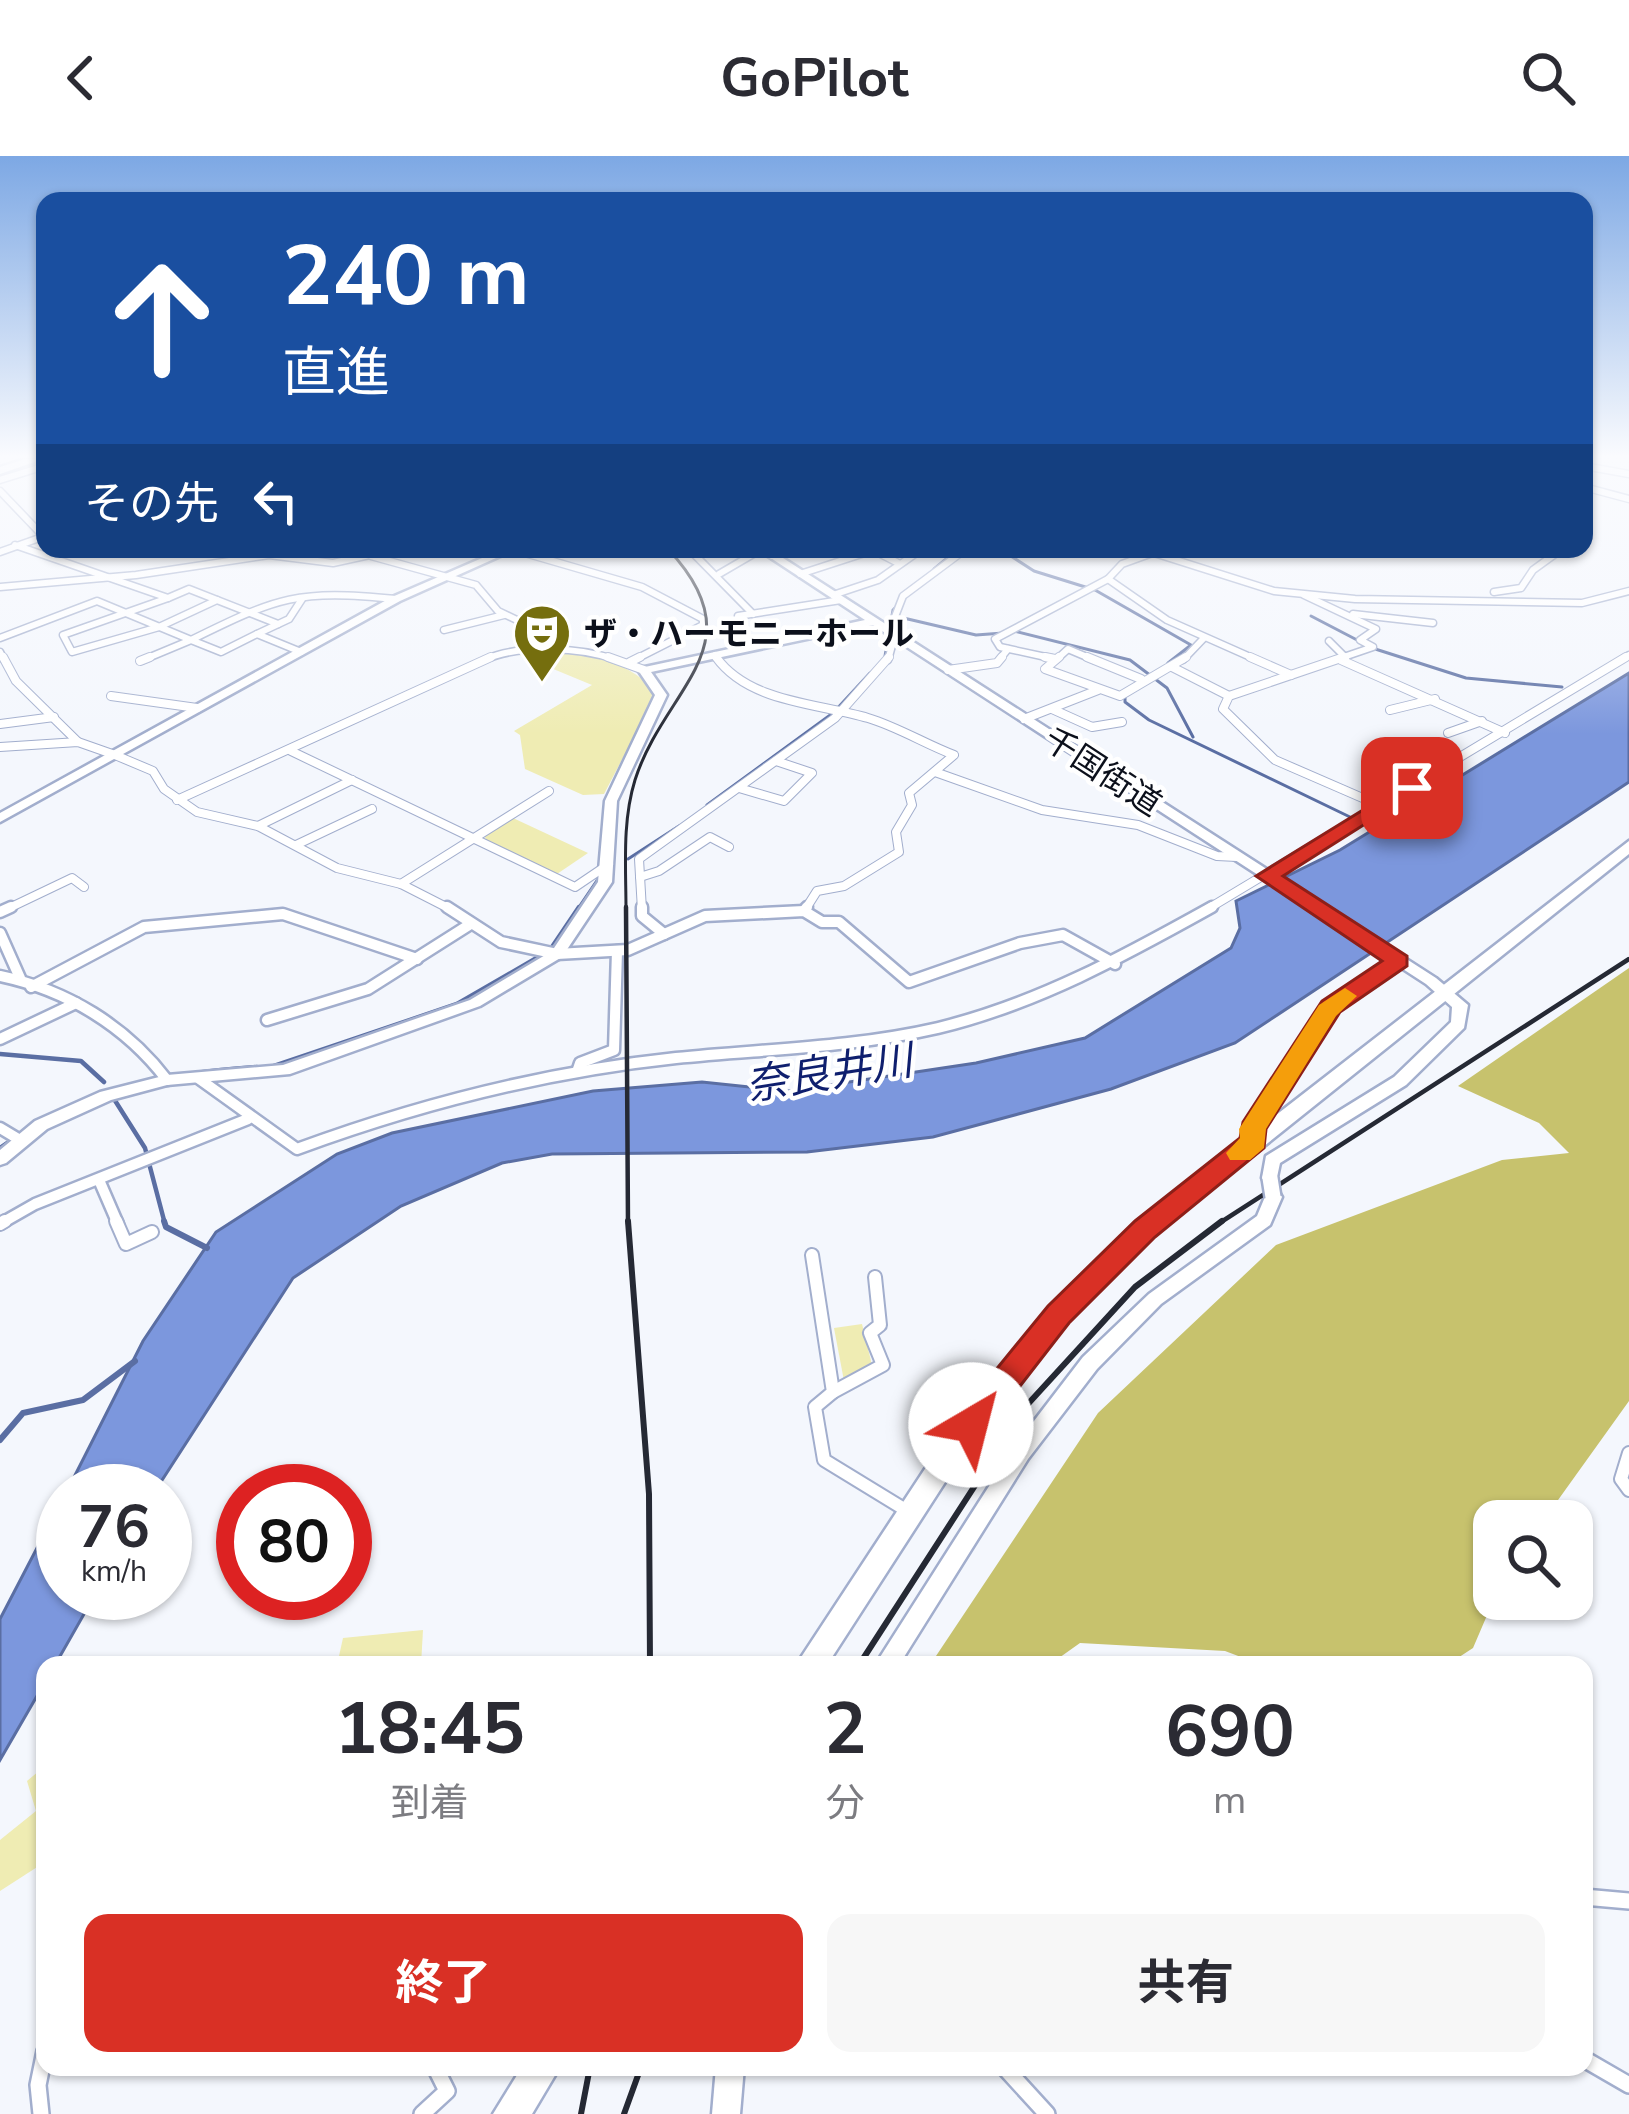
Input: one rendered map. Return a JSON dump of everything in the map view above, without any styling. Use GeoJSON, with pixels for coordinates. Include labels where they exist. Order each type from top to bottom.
{"type":"FeatureCollection","features":[{"type":"Feature","properties":{"kind":"highway"},"geometry":{"type":"LineString","coordinates":[[816,1656],[977,1416],[1058,1314],[1145,1229],[1255,1141],[1276,1111],[1445,992],[1629,846]]}},
{"type":"Feature","properties":{"kind":"highway"},"geometry":{"type":"LineString","coordinates":[[511,2114],[537,2076]]}},
{"type":"Feature","properties":{"kind":"street"},"geometry":{"type":"LineString","coordinates":[[57,558],[168,598]]}},
{"type":"Feature","properties":{"kind":"street"},"geometry":{"type":"LineString","coordinates":[[0,587],[124,579],[182,566],[243,564],[261,558]]}},
{"type":"Feature","properties":{"kind":"street"},"geometry":{"type":"LineString","coordinates":[[293,558],[322,564],[353,558]]}},
{"type":"Feature","properties":{"kind":"street"},"geometry":{"type":"LineString","coordinates":[[380,558],[450,575],[485,592],[504,615],[544,633],[559,650]]}},
{"type":"Feature","properties":{"kind":"street"},"geometry":{"type":"LineString","coordinates":[[0,818],[396,599],[490,558]]}},
{"type":"Feature","properties":{"kind":"street"},"geometry":{"type":"LineString","coordinates":[[543,558],[641,586],[703,619],[703,625],[637,666]]}},
{"type":"Feature","properties":{"kind":"street"},"geometry":{"type":"LineString","coordinates":[[699,558],[718,574],[739,605],[753,614]]}},
{"type":"Feature","properties":{"kind":"street"},"geometry":{"type":"LineString","coordinates":[[718,574],[751,558]]}},
{"type":"Feature","properties":{"kind":"street","name":"千国街道"},"geometry":{"type":"LineString","coordinates":[[776,558],[1445,992]]}},
{"type":"Feature","properties":{"kind":"street"},"geometry":{"type":"LineString","coordinates":[[800,574],[849,558]]}},
{"type":"Feature","properties":{"kind":"street"},"geometry":{"type":"LineString","coordinates":[[888,558],[900,564]]}},
{"type":"Feature","properties":{"kind":"street"},"geometry":{"type":"LineString","coordinates":[[743,650],[738,616],[837,598],[878,580],[909,558]]}},
{"type":"Feature","properties":{"kind":"street"},"geometry":{"type":"LineString","coordinates":[[664,934],[642,916],[638,859],[776,761],[886,666],[886,629],[903,596],[954,558]]}},
{"type":"Feature","properties":{"kind":"street"},"geometry":{"type":"LineString","coordinates":[[1055,659],[997,645],[1001,632],[1108,579],[1134,558]]}},
{"type":"Feature","properties":{"kind":"street"},"geometry":{"type":"LineString","coordinates":[[1170,558],[1260,588],[1424,602],[1521,588],[1532,579],[1533,570],[1550,558]]}},
{"type":"Feature","properties":{"kind":"street"},"geometry":{"type":"LineString","coordinates":[[1108,579],[1167,620],[1291,675]]}},
{"type":"Feature","properties":{"kind":"street"},"geometry":{"type":"LineString","coordinates":[[217,600],[159,627],[72,652],[63,635],[130,615],[189,589],[248,612],[278,624]]}},
{"type":"Feature","properties":{"kind":"street"},"geometry":{"type":"LineString","coordinates":[[1479,597],[1582,603],[1629,591]]}},
{"type":"Feature","properties":{"kind":"street"},"geometry":{"type":"LineString","coordinates":[[140,662],[274,599],[336,593],[396,599]]}},
{"type":"Feature","properties":{"kind":"street"},"geometry":{"type":"LineString","coordinates":[[1172,667],[1228,696],[1373,647],[1360,640],[1376,629],[1302,593]]}},
{"type":"Feature","properties":{"kind":"street"},"geometry":{"type":"LineString","coordinates":[[0,638],[97,602],[221,652],[278,624],[302,599]]}},
{"type":"Feature","properties":{"kind":"street"},"geometry":{"type":"LineString","coordinates":[[1350,614],[1432,622]]}},
{"type":"Feature","properties":{"kind":"street"},"geometry":{"type":"LineString","coordinates":[[444,629],[504,615]]}},
{"type":"Feature","properties":{"kind":"street"},"geometry":{"type":"LineString","coordinates":[[177,800],[499,653],[592,651],[637,666],[886,629]]}},
{"type":"Feature","properties":{"kind":"street"},"geometry":{"type":"LineString","coordinates":[[257,634],[302,652]]}},
{"type":"Feature","properties":{"kind":"street"},"geometry":{"type":"LineString","coordinates":[[1141,680],[1068,649],[1046,668],[1120,696],[1141,680],[1172,667],[1204,638]]}},
{"type":"Feature","properties":{"kind":"street"},"geometry":{"type":"LineString","coordinates":[[1329,641],[1344,659],[1505,733]]}},
{"type":"Feature","properties":{"kind":"street"},"geometry":{"type":"LineString","coordinates":[[948,670],[997,663],[1008,649]]}},
{"type":"Feature","properties":{"kind":"street"},"geometry":{"type":"LineString","coordinates":[[0,652],[16,680],[78,742]]}},
{"type":"Feature","properties":{"kind":"street"},"geometry":{"type":"LineString","coordinates":[[715,655],[715,660],[769,695],[838,708],[954,755],[909,793],[912,805],[896,832],[899,852],[844,886],[817,891],[804,911]]}},
{"type":"Feature","properties":{"kind":"street"},"geometry":{"type":"LineString","coordinates":[[198,1078],[289,1147],[304,1148],[412,1107],[577,1072],[676,1058],[807,1050],[941,1027],[1115,964],[1270,878],[1629,655]]}},
{"type":"Feature","properties":{"kind":"street"},"geometry":{"type":"LineString","coordinates":[[0,1159],[11,1135],[72,1108],[164,1076],[198,1078],[284,1070],[457,1010],[557,954],[605,882],[611,801],[662,695],[637,666]]}},
{"type":"Feature","properties":{"kind":"street"},"geometry":{"type":"LineString","coordinates":[[0,686],[16,680]]}},
{"type":"Feature","properties":{"kind":"street"},"geometry":{"type":"LineString","coordinates":[[1024,719],[1098,690]]}},
{"type":"Feature","properties":{"kind":"street"},"geometry":{"type":"LineString","coordinates":[[111,696],[197,708]]}},
{"type":"Feature","properties":{"kind":"street"},"geometry":{"type":"LineString","coordinates":[[1228,696],[1223,709],[1250,745],[1317,785],[1381,806]]}},
{"type":"Feature","properties":{"kind":"street"},"geometry":{"type":"LineString","coordinates":[[1390,710],[1435,699]]}},
{"type":"Feature","properties":{"kind":"street"},"geometry":{"type":"LineString","coordinates":[[1052,709],[1092,727],[1122,722]]}},
{"type":"Feature","properties":{"kind":"street"},"geometry":{"type":"LineString","coordinates":[[0,724],[54,716]]}},
{"type":"Feature","properties":{"kind":"street"},"geometry":{"type":"LineString","coordinates":[[1448,733],[1482,721]]}},
{"type":"Feature","properties":{"kind":"street"},"geometry":{"type":"LineString","coordinates":[[0,747],[78,742],[116,754],[152,771],[177,800],[213,819],[258,826],[363,878],[401,884],[437,900],[500,942],[557,954],[617,951],[705,916],[804,911],[822,922],[838,922],[909,982],[1021,943],[1063,935],[1115,964]]}},
{"type":"Feature","properties":{"kind":"street"},"geometry":{"type":"LineString","coordinates":[[291,751],[575,887],[609,864]]}},
{"type":"Feature","properties":{"kind":"street"},"geometry":{"type":"LineString","coordinates":[[739,788],[784,801],[812,773],[776,761]]}},
{"type":"Feature","properties":{"kind":"street"},"geometry":{"type":"LineString","coordinates":[[935,772],[1042,810],[1138,825],[1217,856],[1237,857]]}},
{"type":"Feature","properties":{"kind":"street"},"geometry":{"type":"LineString","coordinates":[[258,826],[352,780]]}},
{"type":"Feature","properties":{"kind":"street"},"geometry":{"type":"LineString","coordinates":[[401,884],[549,791]]}},
{"type":"Feature","properties":{"kind":"street"},"geometry":{"type":"LineString","coordinates":[[296,845],[372,809]]}},
{"type":"Feature","properties":{"kind":"street"},"geometry":{"type":"LineString","coordinates":[[640,877],[659,872],[710,837],[729,847]]}},
{"type":"Feature","properties":{"kind":"street"},"geometry":{"type":"LineString","coordinates":[[0,912],[72,878],[84,887]]}},
{"type":"Feature","properties":{"kind":"street"},"geometry":{"type":"LineString","coordinates":[[31,987],[144,926],[283,914],[417,958]]}},
{"type":"Feature","properties":{"kind":"street"},"geometry":{"type":"LineString","coordinates":[[267,1020],[345,999],[470,925]]}},
{"type":"Feature","properties":{"kind":"street"},"geometry":{"type":"LineString","coordinates":[[0,933],[20,978],[104,1017],[164,1076]]}},
{"type":"Feature","properties":{"kind":"street"},"geometry":{"type":"LineString","coordinates":[[577,1072],[580,1063],[614,1050],[617,951]]}},
{"type":"Feature","properties":{"kind":"street"},"geometry":{"type":"LineString","coordinates":[[1276,1111],[1331,1006],[1396,959]]}},
{"type":"Feature","properties":{"kind":"street"},"geometry":{"type":"LineString","coordinates":[[0,976],[20,978]]}},
{"type":"Feature","properties":{"kind":"street"},"geometry":{"type":"LineString","coordinates":[[892,1656],[1021,1453],[1090,1363],[1155,1299],[1264,1220],[1271,1160],[1400,1081],[1436,1051],[1463,1013],[1445,992]]}},
{"type":"Feature","properties":{"kind":"street"},"geometry":{"type":"LineString","coordinates":[[0,1039],[76,1003]]}},
{"type":"Feature","properties":{"kind":"street"},"geometry":{"type":"LineString","coordinates":[[0,1224],[248,1119]]}},
{"type":"Feature","properties":{"kind":"street"},"geometry":{"type":"LineString","coordinates":[[99,1180],[125,1244],[152,1232]]}},
{"type":"Feature","properties":{"kind":"street"},"geometry":{"type":"LineString","coordinates":[[812,1256],[832,1392]]}},
{"type":"Feature","properties":{"kind":"street"},"geometry":{"type":"LineString","coordinates":[[875,1276],[880,1325],[870,1334],[870,1343],[883,1365],[832,1392],[815,1407],[824,1460],[911,1514]]}},
{"type":"Feature","properties":{"kind":"street"},"geometry":{"type":"LineString","coordinates":[[1629,1453],[1621,1465],[1621,1479],[1629,1490]]}},
{"type":"Feature","properties":{"kind":"street"},"geometry":{"type":"LineString","coordinates":[[1593,1898],[1629,1901]]}},
{"type":"Feature","properties":{"kind":"street"},"geometry":{"type":"LineString","coordinates":[[1593,2064],[1629,2085]]}},
{"type":"Feature","properties":{"kind":"street"},"geometry":{"type":"LineString","coordinates":[[40,2076],[41,2114]]}},
{"type":"Feature","properties":{"kind":"street"},"geometry":{"type":"LineString","coordinates":[[422,2114],[447,2091],[440,2076]]}},
{"type":"Feature","properties":{"kind":"street"},"geometry":{"type":"LineString","coordinates":[[726,2114],[729,2076]]}},
{"type":"Feature","properties":{"kind":"street"},"geometry":{"type":"LineString","coordinates":[[1012,2076],[1047,2114]]}},
{"type":"Feature","properties":{"kind":"shaded area"},"geometry":{"type":"Polygon","coordinates":[[[517,654],[590,656],[624,667],[653,689],[650,706],[604,794],[583,795],[525,769],[520,735],[514,731],[592,685],[517,654]]]}},
{"type":"Feature","properties":{"kind":"shaded area"},"geometry":{"type":"Polygon","coordinates":[[[513,818],[588,853],[557,874],[486,841],[485,836],[513,818]]]}},
{"type":"Feature","properties":{"kind":"shaded area"},"geometry":{"type":"Polygon","coordinates":[[[1629,968],[1629,1401],[1558,1500],[1473,1500],[1473,1620],[1485,1620],[1473,1648],[1461,1656],[1238,1656],[1225,1651],[1080,1643],[1062,1656],[936,1656],[1098,1413],[1276,1245],[1502,1160],[1569,1153],[1539,1123],[1458,1086],[1629,968]]]}},
{"type":"Feature","properties":{"kind":"shaded area"},"geometry":{"type":"Polygon","coordinates":[[[862,1324],[872,1365],[844,1381],[834,1328],[862,1324]]]}},
{"type":"Feature","properties":{"kind":"shaded area"},"geometry":{"type":"Polygon","coordinates":[[[423,1630],[422,1656],[339,1656],[343,1638],[423,1630]]]}},
{"type":"Feature","properties":{"kind":"shaded area"},"geometry":{"type":"Polygon","coordinates":[[[36,1774],[36,1811],[27,1781],[36,1774]]]}},
{"type":"Feature","properties":{"kind":"shaded area"},"geometry":{"type":"Polygon","coordinates":[[[36,1811],[36,1868],[0,1891],[0,1840],[36,1811]]]}},
{"type":"Feature","properties":{"kind":"water"},"geometry":{"type":"Polygon","coordinates":[[[1629,673],[1629,782],[1235,1043],[1111,1089],[933,1137],[807,1152],[552,1154],[502,1163],[401,1206],[293,1278],[172,1464],[81,1464],[143,1341],[216,1232],[337,1154],[392,1133],[593,1091],[702,1082],[789,1091],[976,1063],[1085,1038],[1231,948],[1240,928],[1236,901],[1340,850],[1629,673]]]}},
{"type":"Feature","properties":{"kind":"water"},"geometry":{"type":"Polygon","coordinates":[[[36,1550],[36,1620],[81,1620],[60,1656],[36,1656],[36,1698],[0,1760],[0,1619],[36,1550]]]}},
{"type":"Feature","properties":{"kind":"waterway"},"geometry":{"type":"LineString","coordinates":[[934,569],[947,558]]}},
{"type":"Feature","properties":{"kind":"waterway"},"geometry":{"type":"LineString","coordinates":[[1014,558],[1034,571],[1095,590],[1191,645],[1168,663]]}},
{"type":"Feature","properties":{"kind":"waterway"},"geometry":{"type":"LineString","coordinates":[[885,656],[893,610],[925,577]]}},
{"type":"Feature","properties":{"kind":"waterway"},"geometry":{"type":"LineString","coordinates":[[895,616],[976,635],[1003,633]]}},
{"type":"Feature","properties":{"kind":"waterway"},"geometry":{"type":"LineString","coordinates":[[1311,616],[1359,641]]}},
{"type":"Feature","properties":{"kind":"waterway"},"geometry":{"type":"LineString","coordinates":[[1014,631],[1130,660],[1167,688],[1193,737]]}},
{"type":"Feature","properties":{"kind":"waterway"},"geometry":{"type":"LineString","coordinates":[[1369,647],[1466,678],[1562,687]]}},
{"type":"Feature","properties":{"kind":"waterway"},"geometry":{"type":"LineString","coordinates":[[707,805],[833,713],[870,673]]}},
{"type":"Feature","properties":{"kind":"waterway"},"geometry":{"type":"LineString","coordinates":[[1125,694],[1125,702],[1149,720],[1350,817]]}},
{"type":"Feature","properties":{"kind":"waterway"},"geometry":{"type":"LineString","coordinates":[[628,859],[679,826]]}},
{"type":"Feature","properties":{"kind":"waterway"},"geometry":{"type":"LineString","coordinates":[[577,910],[598,879]]}},
{"type":"Feature","properties":{"kind":"waterway"},"geometry":{"type":"LineString","coordinates":[[552,947],[579,907]]}},
{"type":"Feature","properties":{"kind":"waterway"},"geometry":{"type":"LineString","coordinates":[[274,1066],[457,1004],[540,956]]}},
{"type":"Feature","properties":{"kind":"waterway"},"geometry":{"type":"LineString","coordinates":[[0,1054],[81,1061],[104,1082]]}},
{"type":"Feature","properties":{"kind":"waterway"},"geometry":{"type":"LineString","coordinates":[[0,1148],[60,1112],[122,1088],[187,1074],[257,1067]]}},
{"type":"Feature","properties":{"kind":"waterway"},"geometry":{"type":"LineString","coordinates":[[114,1099],[145,1148],[165,1224]]}},
{"type":"Feature","properties":{"kind":"waterway"},"geometry":{"type":"LineString","coordinates":[[165,1224],[207,1248]]}},
{"type":"Feature","properties":{"kind":"waterway"},"geometry":{"type":"LineString","coordinates":[[0,1440],[23,1413],[83,1400],[135,1361]]}},
{"type":"Feature","properties":{"kind":"railway"},"geometry":{"type":"LineString","coordinates":[[626,907],[626,828],[635,780],[697,666],[705,640],[705,613],[694,583],[675,558]]}},
{"type":"Feature","properties":{"kind":"railway"},"geometry":{"type":"LineString","coordinates":[[626,907],[628,1224]]}},
{"type":"Feature","properties":{"kind":"railway"},"geometry":{"type":"LineString","coordinates":[[1218,1224],[1629,959]]}},
{"type":"Feature","properties":{"kind":"railway"},"geometry":{"type":"LineString","coordinates":[[628,1221],[649,1494],[650,1656]]}},
{"type":"Feature","properties":{"kind":"railway"},"geometry":{"type":"LineString","coordinates":[[1218,1224],[1222,1221]]}},
{"type":"Feature","properties":{"kind":"railway"},"geometry":{"type":"LineString","coordinates":[[865,1656],[1027,1405],[1135,1287],[1218,1224]]}},
{"type":"Feature","properties":{"kind":"railway"},"geometry":{"type":"LineString","coordinates":[[581,2114],[588,2076]]}},
{"type":"Feature","properties":{"kind":"railway"},"geometry":{"type":"LineString","coordinates":[[624,2114],[638,2076]]}},
{"type":"Feature","properties":{"kind":"slow traffic"},"geometry":{"type":"LineString","coordinates":[[1240,1153],[1255,1141],[1253,1129],[1328,1010],[1345,996]]}},
{"type":"Feature","properties":{"kind":"place","name":"ザ・ハーモニーホール"},"geometry":{"type":"Point","coordinates":[542,684]}},
{"type":"Feature","properties":{"kind":"route"},"geometry":{"type":"LineString","coordinates":[[971,1425],[1058,1314],[1145,1229],[1255,1141],[1253,1129],[1331,1006],[1399,961],[1267,876],[1412,788]]}},
{"type":"Feature","properties":{"kind":"water label","name":"奈良井川"},"geometry":{"type":"Point","coordinates":[829,1072]}}]}
